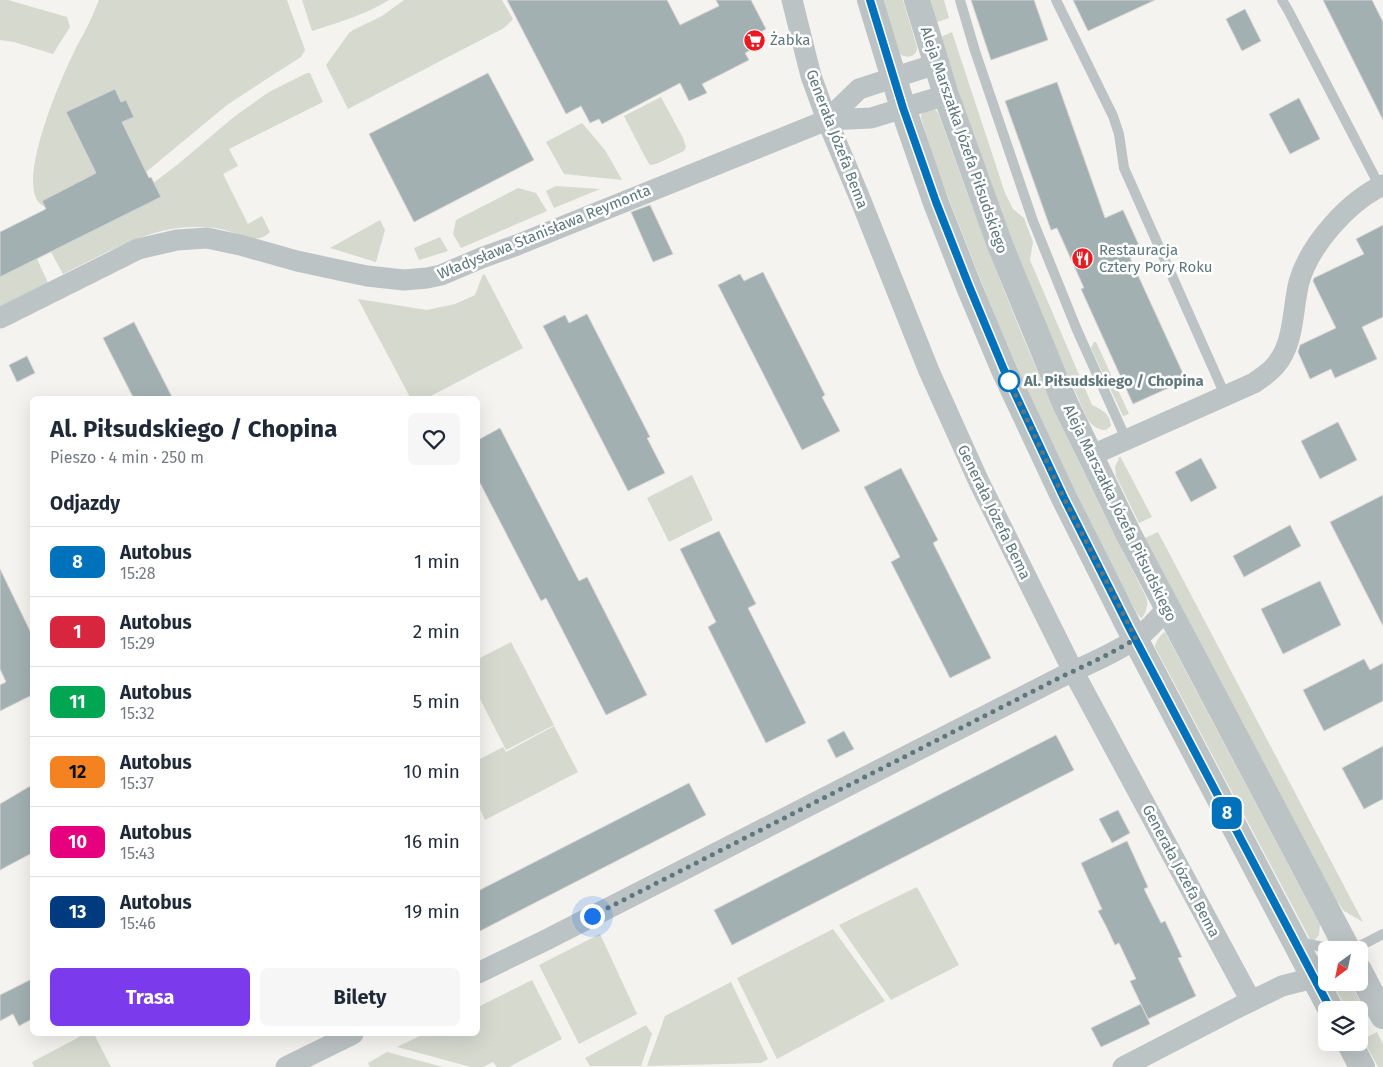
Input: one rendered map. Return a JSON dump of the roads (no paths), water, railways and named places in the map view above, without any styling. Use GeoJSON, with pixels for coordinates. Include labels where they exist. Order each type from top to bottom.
{"type":"FeatureCollection","features":[{"type":"Feature","properties":{"kind":"street","name":"Generała Józefa Bema"},"geometry":{"type":"LineString","coordinates":[[792,0],[811,76],[826,120],[859,196],[929,371],[990,507],[1073,671],[1252,1001]]}},
{"type":"Feature","properties":{"kind":"street"},"geometry":{"type":"LineString","coordinates":[[870,0],[893,78],[942,219],[1001,362],[1064,498],[1326,1001]]}},
{"type":"Feature","properties":{"kind":"street","name":"Aleja Marszałka Józefa Piłsudskiego"},"geometry":{"type":"LineString","coordinates":[[917,0],[946,95],[974,174],[1014,280],[1065,402],[1121,519],[1343,941]]}},
{"type":"Feature","properties":{"kind":"street","name":"Władysława Stanisława Reymonta"},"geometry":{"type":"LineString","coordinates":[[826,120],[859,88],[936,64]]}},
{"type":"Feature","properties":{"kind":"street","name":"Władysława Stanisława Reymonta"},"geometry":{"type":"LineString","coordinates":[[0,318],[138,249],[191,238],[207,238],[240,245],[296,261],[367,276],[404,280],[441,275],[826,120],[871,118],[946,95]]}},
{"type":"Feature","properties":{"kind":"street"},"geometry":{"type":"LineString","coordinates":[[1090,456],[1254,383],[1275,366],[1288,343],[1300,280],[1310,257],[1323,237],[1339,219],[1367,195],[1381,186]]}},
{"type":"Feature","properties":{"kind":"street"},"geometry":{"type":"LineString","coordinates":[[480,972],[1136,639],[1167,608]]}},
{"type":"Feature","properties":{"kind":"street"},"geometry":{"type":"LineString","coordinates":[[1123,1067],[1282,986],[1313,978]]}},
{"type":"Feature","properties":{"kind":"street"},"geometry":{"type":"LineString","coordinates":[[1368,987],[1383,1016]]}},
{"type":"Feature","properties":{"kind":"street"},"geometry":{"type":"LineString","coordinates":[[286,1067],[349,1036]]}},
{"type":"Feature","properties":{"kind":"street"},"geometry":{"type":"LineString","coordinates":[[1354,1051],[1362,1067]]}},
{"type":"Feature","properties":{"kind":"lane"},"geometry":{"type":"LineString","coordinates":[[960,0],[975,51],[1033,221],[1077,330],[1126,439]]}},
{"type":"Feature","properties":{"kind":"lane"},"geometry":{"type":"LineString","coordinates":[[1056,0],[1113,116],[1119,134],[1124,168],[1225,395]]}},
{"type":"Feature","properties":{"kind":"lane"},"geometry":{"type":"LineString","coordinates":[[1282,0],[1381,186]]}},
{"type":"Feature","properties":{"kind":"lane"},"geometry":{"type":"LineString","coordinates":[[1368,942],[1383,934]]}},
{"type":"Feature","properties":{"kind":"lane"},"geometry":{"type":"LineString","coordinates":[[1294,942],[1318,946]]}},
{"type":"Feature","properties":{"kind":"place","name":"Żabka"},"geometry":{"type":"Point","coordinates":[754,40]}},
{"type":"Feature","properties":{"kind":"place","name":"Restauracja Cztery Pory Roku"},"geometry":{"type":"Point","coordinates":[1083,259]}},
{"type":"Feature","properties":{"kind":"place","name":"Al. Piłsudskiego / Chopina"},"geometry":{"type":"Point","coordinates":[1009,381]}}]}
